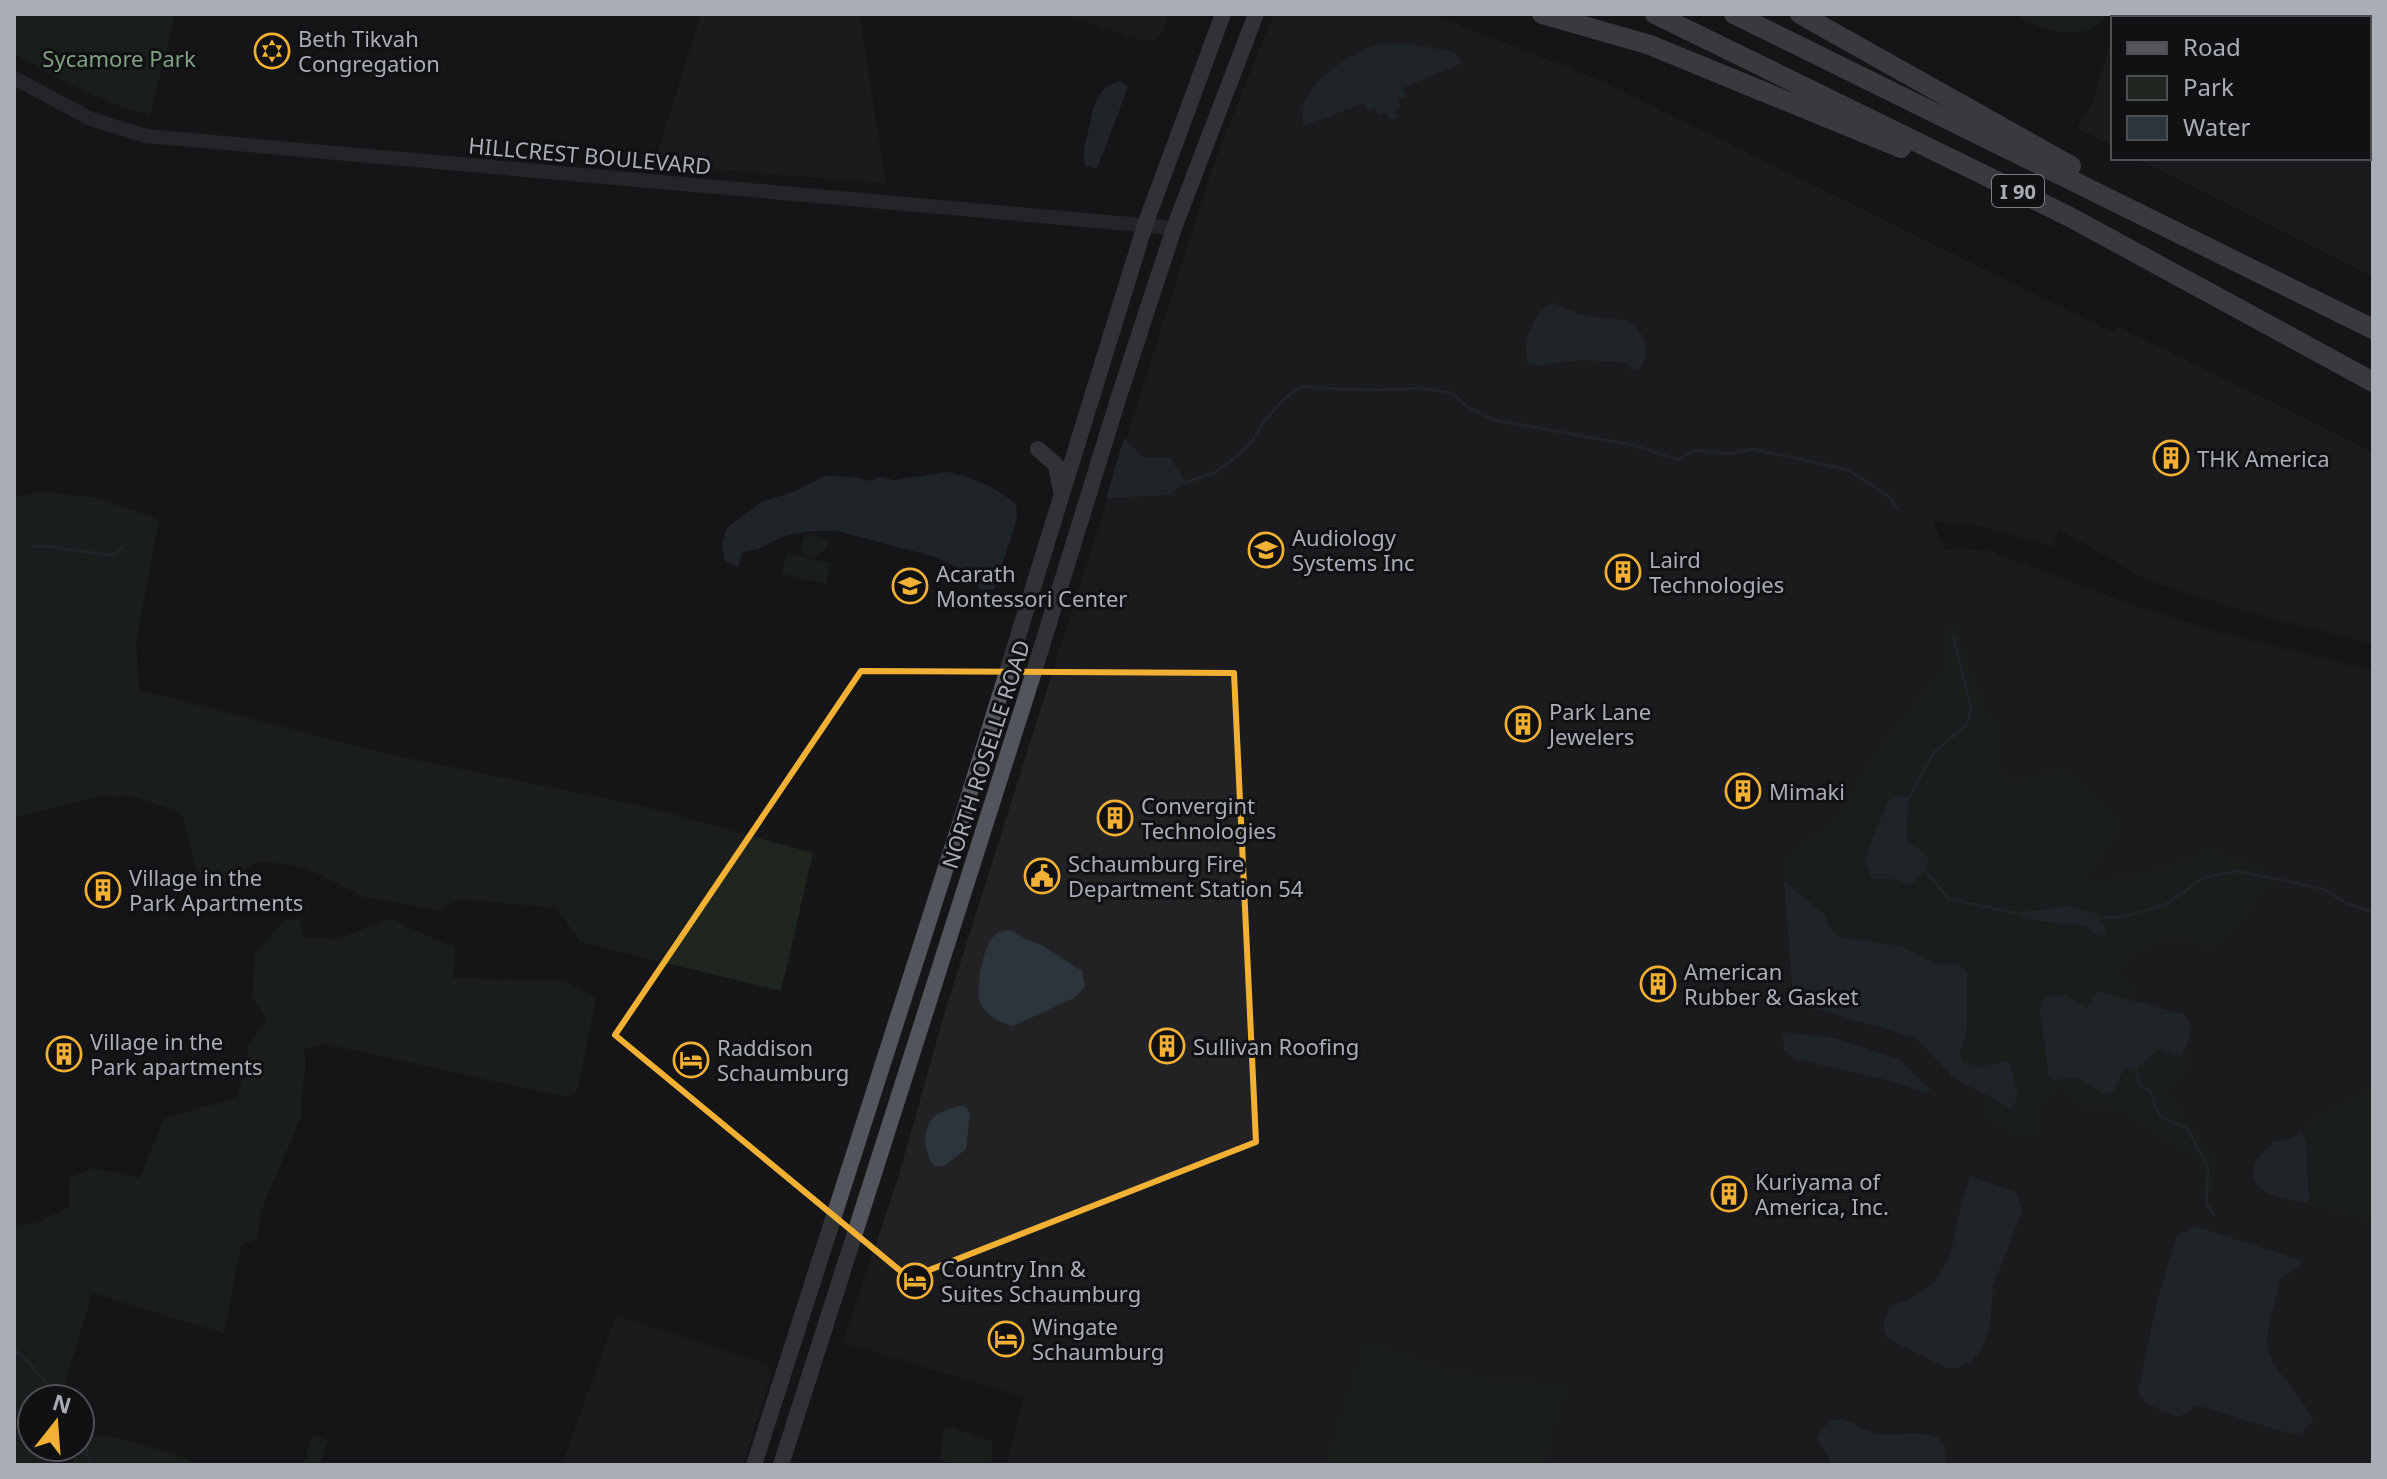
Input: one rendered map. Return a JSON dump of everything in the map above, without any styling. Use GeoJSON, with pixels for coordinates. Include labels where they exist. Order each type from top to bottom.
{"type":"FeatureCollection","features":[{"type":"Feature","properties":{"kind":"highway"},"geometry":{"type":"LineString","coordinates":[[1542,14],[1650,45],[2070,217]]}},
{"type":"Feature","properties":{"kind":"highway","name":"I 90"},"geometry":{"type":"LineString","coordinates":[[1655,14],[2070,217],[2373,382]]}},
{"type":"Feature","properties":{"kind":"highway","name":"I 90"},"geometry":{"type":"LineString","coordinates":[[1734,14],[2373,329]]}},
{"type":"Feature","properties":{"kind":"highway"},"geometry":{"type":"LineString","coordinates":[[1800,14],[2276,282]]}},
{"type":"Feature","properties":{"kind":"main road","name":"NORTH ROSELLE ROAD"},"geometry":{"type":"LineString","coordinates":[[754,1465],[965,808],[1145,225],[1223,14]]}},
{"type":"Feature","properties":{"kind":"main road","name":"NORTH ROSELLE ROAD"},"geometry":{"type":"LineString","coordinates":[[781,1465],[1174,228],[1256,14]]}},
{"type":"Feature","properties":{"kind":"main road"},"geometry":{"type":"LineString","coordinates":[[1062,493],[1056,465],[1038,449],[1078,442]]}},
{"type":"Feature","properties":{"kind":"street","name":"HILLCREST BOULEVARD"},"geometry":{"type":"LineString","coordinates":[[14,78],[91,119],[146,136],[1174,228]]}},
{"type":"Feature","properties":{"kind":"highlighted area"},"geometry":{"type":"Polygon","coordinates":[[[861,671],[1234,673],[1256,1142],[909,1278],[615,1035],[861,671]]]}},
{"type":"Feature","properties":{"kind":"shaded area"},"geometry":{"type":"Polygon","coordinates":[[[701,14],[859,14],[886,183],[654,165],[701,14]]]}},
{"type":"Feature","properties":{"kind":"shaded area"},"geometry":{"type":"Polygon","coordinates":[[[1061,14],[1168,14],[1162,33],[1155,40],[1144,41],[1061,14]]]}},
{"type":"Feature","properties":{"kind":"shaded area"},"geometry":{"type":"Polygon","coordinates":[[[1274,14],[1431,14],[1599,80],[2114,333],[2118,327],[2373,452],[2373,644],[2238,609],[2145,579],[2059,529],[2053,546],[1976,525],[1932,521],[1945,549],[1987,550],[2141,608],[2224,634],[2373,671],[2373,1465],[1007,1465],[1024,1397],[843,1342],[898,1178],[946,1008],[1212,169],[1274,14]]]}},
{"type":"Feature","properties":{"kind":"shaded area"},"geometry":{"type":"Polygon","coordinates":[[[2373,14],[2373,277],[2141,160],[2371,160],[2371,16],[2122,16],[2373,14]]]}},
{"type":"Feature","properties":{"kind":"shaded area"},"geometry":{"type":"Polygon","coordinates":[[[2111,42],[2111,145],[2077,128],[2092,104],[2111,42]]]}},
{"type":"Feature","properties":{"kind":"shaded area"},"geometry":{"type":"Polygon","coordinates":[[[616,1316],[767,1364],[771,1375],[743,1465],[562,1465],[616,1316]]]}},
{"type":"Feature","properties":{"kind":"green space","name":"Sycamore Park"},"geometry":{"type":"Polygon","coordinates":[[[14,14],[175,14],[150,115],[97,97],[14,54],[14,14]]]}},
{"type":"Feature","properties":{"kind":"green space"},"geometry":{"type":"Polygon","coordinates":[[[2012,14],[2107,14],[2098,24],[2074,33],[2049,29],[2012,14]]]}},
{"type":"Feature","properties":{"kind":"green space"},"geometry":{"type":"Polygon","coordinates":[[[40,492],[94,497],[159,519],[136,642],[139,690],[392,755],[639,805],[813,853],[781,991],[580,942],[557,908],[460,899],[437,910],[364,897],[306,868],[260,861],[220,884],[196,869],[182,813],[134,797],[101,796],[14,818],[14,497],[40,492]]]}},
{"type":"Feature","properties":{"kind":"green space"},"geometry":{"type":"Polygon","coordinates":[[[812,534],[829,541],[827,548],[813,558],[800,550],[804,537],[812,534]]]}},
{"type":"Feature","properties":{"kind":"green space"},"geometry":{"type":"Polygon","coordinates":[[[787,553],[831,563],[826,584],[782,574],[787,553]]]}},
{"type":"Feature","properties":{"kind":"green space"},"geometry":{"type":"Polygon","coordinates":[[[1955,623],[1986,711],[2000,727],[2003,773],[2012,781],[2062,767],[2123,822],[2086,876],[2092,882],[2168,866],[2209,847],[2264,866],[2270,885],[2237,929],[2219,943],[2205,950],[2188,942],[2167,939],[2127,958],[2121,971],[2133,985],[2136,999],[2113,993],[2087,1008],[2066,995],[2054,1080],[2076,1077],[2103,1094],[2114,1092],[2124,1068],[2136,1069],[2159,1049],[2182,1057],[2190,1063],[2170,1092],[2185,1119],[2216,1158],[2213,1192],[2203,1193],[2201,1168],[2183,1150],[2115,1110],[2079,1107],[2058,1087],[2045,1102],[2041,1134],[2015,1136],[1987,1117],[1986,1097],[2012,1109],[2003,1061],[1986,1068],[1962,1062],[1960,1055],[1967,1030],[1960,965],[1935,964],[1902,946],[1841,937],[1832,931],[1824,914],[1784,881],[1788,856],[1801,843],[1835,820],[1875,755],[1945,666],[1947,627],[1955,623]]]}},
{"type":"Feature","properties":{"kind":"green space"},"geometry":{"type":"Polygon","coordinates":[[[393,918],[404,926],[455,947],[453,978],[563,981],[596,997],[577,1092],[566,1097],[326,1044],[303,1049],[306,1066],[301,1097],[302,1114],[261,1211],[257,1239],[241,1245],[224,1333],[92,1293],[66,1383],[16,1383],[16,1463],[54,1465],[14,1465],[14,1226],[37,1223],[70,1206],[69,1178],[93,1168],[140,1178],[164,1119],[238,1097],[249,1045],[267,1019],[252,998],[255,954],[285,920],[300,920],[304,938],[337,939],[393,918]]]}},
{"type":"Feature","properties":{"kind":"green space"},"geometry":{"type":"Polygon","coordinates":[[[2373,1087],[2373,1215],[2369,1221],[2303,1203],[2309,1201],[2306,1140],[2301,1133],[2320,1113],[2373,1087]]]}},
{"type":"Feature","properties":{"kind":"green space"},"geometry":{"type":"Polygon","coordinates":[[[1372,1341],[1449,1370],[1492,1378],[1567,1385],[1544,1465],[1326,1465],[1363,1345],[1372,1341]]]}},
{"type":"Feature","properties":{"kind":"green space"},"geometry":{"type":"Polygon","coordinates":[[[951,1427],[993,1442],[991,1465],[958,1465],[940,1460],[944,1428],[951,1427]]]}},
{"type":"Feature","properties":{"kind":"green space"},"geometry":{"type":"Polygon","coordinates":[[[313,1435],[328,1440],[320,1465],[303,1465],[313,1435]]]}},
{"type":"Feature","properties":{"kind":"green space"},"geometry":{"type":"Polygon","coordinates":[[[96,1436],[114,1437],[178,1455],[188,1459],[191,1465],[74,1465],[96,1463],[96,1436]]]}},
{"type":"Feature","properties":{"kind":"water"},"geometry":{"type":"Polygon","coordinates":[[[1405,43],[1454,52],[1460,64],[1403,88],[1406,96],[1398,99],[1400,107],[1394,110],[1396,118],[1389,120],[1386,113],[1378,115],[1375,108],[1367,111],[1364,103],[1304,126],[1303,112],[1307,99],[1326,74],[1368,49],[1383,44],[1405,43]]]}},
{"type":"Feature","properties":{"kind":"water"},"geometry":{"type":"Polygon","coordinates":[[[1121,81],[1128,87],[1097,169],[1085,165],[1084,149],[1096,101],[1105,88],[1121,81]]]}},
{"type":"Feature","properties":{"kind":"water"},"geometry":{"type":"Polygon","coordinates":[[[1552,303],[1583,315],[1615,318],[1630,323],[1641,333],[1646,346],[1645,359],[1638,371],[1632,370],[1627,363],[1604,361],[1528,364],[1526,347],[1530,330],[1539,314],[1552,303]]]}},
{"type":"Feature","properties":{"kind":"water"},"geometry":{"type":"Polygon","coordinates":[[[1124,438],[1144,458],[1170,458],[1184,480],[1171,495],[1106,498],[1124,438]]]}},
{"type":"Feature","properties":{"kind":"water"},"geometry":{"type":"Polygon","coordinates":[[[947,472],[983,484],[1016,504],[1017,519],[994,589],[983,591],[956,567],[936,557],[837,531],[811,531],[784,536],[758,549],[742,552],[738,567],[725,561],[722,544],[727,528],[761,502],[793,492],[825,476],[870,481],[880,477],[894,480],[947,472]]]}},
{"type":"Feature","properties":{"kind":"water"},"geometry":{"type":"Polygon","coordinates":[[[1899,795],[1909,797],[1906,833],[1909,843],[1922,850],[1929,861],[1911,885],[1893,879],[1872,879],[1865,861],[1889,799],[1899,795]]]}},
{"type":"Feature","properties":{"kind":"water"},"geometry":{"type":"Polygon","coordinates":[[[1784,881],[1824,914],[1832,931],[1841,937],[1902,946],[1935,964],[1960,965],[1967,973],[1967,1030],[1960,1055],[1962,1062],[1985,1068],[2003,1061],[2010,1064],[2018,1095],[2012,1109],[1953,1077],[1915,1037],[1801,1005],[1793,997],[1784,881]]]}},
{"type":"Feature","properties":{"kind":"water"},"geometry":{"type":"Polygon","coordinates":[[[2069,906],[2098,914],[2107,932],[2100,936],[2092,933],[2090,927],[2039,921],[2014,913],[2069,906]]]}},
{"type":"Feature","properties":{"kind":"water"},"geometry":{"type":"Polygon","coordinates":[[[1011,930],[1042,945],[1082,971],[1085,987],[1074,998],[1013,1026],[987,1013],[979,999],[979,981],[989,942],[997,934],[1011,930]]]}},
{"type":"Feature","properties":{"kind":"water"},"geometry":{"type":"Polygon","coordinates":[[[2096,991],[2183,1014],[2192,1025],[2182,1057],[2159,1049],[2136,1069],[2124,1068],[2114,1092],[2103,1094],[2076,1077],[2054,1080],[2049,1077],[2040,1012],[2044,997],[2066,995],[2087,1008],[2096,991]]]}},
{"type":"Feature","properties":{"kind":"water"},"geometry":{"type":"Polygon","coordinates":[[[1783,1032],[1834,1038],[1899,1059],[1930,1089],[1927,1094],[1884,1079],[1795,1059],[1784,1050],[1783,1032]]]}},
{"type":"Feature","properties":{"kind":"water"},"geometry":{"type":"Polygon","coordinates":[[[965,1105],[970,1113],[966,1149],[944,1166],[934,1166],[927,1153],[925,1138],[929,1124],[940,1113],[965,1105]]]}},
{"type":"Feature","properties":{"kind":"water"},"geometry":{"type":"Polygon","coordinates":[[[2301,1133],[2306,1140],[2309,1201],[2303,1203],[2267,1192],[2255,1181],[2253,1172],[2256,1162],[2274,1141],[2286,1141],[2301,1133]]]}},
{"type":"Feature","properties":{"kind":"water"},"geometry":{"type":"Polygon","coordinates":[[[1970,1176],[2017,1193],[2022,1211],[1993,1286],[1990,1326],[1981,1350],[1971,1362],[1957,1368],[1947,1368],[1890,1340],[1884,1331],[1884,1324],[1891,1306],[1925,1290],[1943,1269],[1970,1176]]]}},
{"type":"Feature","properties":{"kind":"water"},"geometry":{"type":"Polygon","coordinates":[[[2194,1226],[2302,1261],[2301,1266],[2280,1281],[2267,1344],[2273,1362],[2313,1420],[2301,1433],[2291,1434],[2196,1406],[2179,1417],[2147,1404],[2138,1392],[2157,1302],[2177,1236],[2194,1226]]]}},
{"type":"Feature","properties":{"kind":"water"},"geometry":{"type":"Polygon","coordinates":[[[1843,1419],[1879,1434],[1925,1434],[1935,1437],[1942,1442],[1946,1451],[1945,1465],[1832,1465],[1817,1437],[1830,1420],[1843,1419]]]}},
{"type":"Feature","properties":{"kind":"waterway"},"geometry":{"type":"LineString","coordinates":[[1180,484],[1214,473],[1236,457],[1251,443],[1262,424],[1282,401],[1300,387],[1368,390],[1420,388],[1452,393],[1467,407],[1494,420],[1633,445],[1678,460],[1692,451],[1732,453],[1753,449],[1848,470],[1888,496],[1898,509]]}},
{"type":"Feature","properties":{"kind":"waterway"},"geometry":{"type":"LineString","coordinates":[[31,547],[109,555],[115,554],[123,546]]}},
{"type":"Feature","properties":{"kind":"waterway"},"geometry":{"type":"LineString","coordinates":[[1909,798],[1934,752],[1967,725],[1971,709],[1953,635]]}},
{"type":"Feature","properties":{"kind":"waterway"},"geometry":{"type":"LineString","coordinates":[[1923,868],[1949,899],[2015,913]]}},
{"type":"Feature","properties":{"kind":"waterway"},"geometry":{"type":"LineString","coordinates":[[2098,918],[2126,916],[2167,904],[2203,878],[2237,871],[2324,889],[2346,903],[2373,912]]}},
{"type":"Feature","properties":{"kind":"waterway"},"geometry":{"type":"LineString","coordinates":[[2136,1069],[2140,1086],[2150,1091],[2160,1117],[2187,1128],[2208,1167],[2206,1203],[2214,1215]]}},
{"type":"Feature","properties":{"kind":"waterway"},"geometry":{"type":"LineString","coordinates":[[14,1349],[46,1383]]}},
{"type":"Feature","properties":{"kind":"place","name":"Beth Tikvah Congregation"},"geometry":{"type":"Point","coordinates":[272,51]}},
{"type":"Feature","properties":{"kind":"place","name":"THK America"},"geometry":{"type":"Point","coordinates":[2171,458]}},
{"type":"Feature","properties":{"kind":"place","name":"Audiology Systems Inc"},"geometry":{"type":"Point","coordinates":[1266,550]}},
{"type":"Feature","properties":{"kind":"place","name":"Laird Technologies"},"geometry":{"type":"Point","coordinates":[1623,572]}},
{"type":"Feature","properties":{"kind":"place","name":"Acarath Montessori Center"},"geometry":{"type":"Point","coordinates":[910,586]}},
{"type":"Feature","properties":{"kind":"place","name":"Park Lane Jewelers"},"geometry":{"type":"Point","coordinates":[1523,724]}},
{"type":"Feature","properties":{"kind":"place","name":"Mimaki"},"geometry":{"type":"Point","coordinates":[1743,791]}},
{"type":"Feature","properties":{"kind":"place","name":"Convergint Technologies"},"geometry":{"type":"Point","coordinates":[1115,818]}},
{"type":"Feature","properties":{"kind":"place","name":"Schaumburg Fire Department Station 54"},"geometry":{"type":"Point","coordinates":[1042,876]}},
{"type":"Feature","properties":{"kind":"place","name":"Village in the Park Apartments"},"geometry":{"type":"Point","coordinates":[103,890]}},
{"type":"Feature","properties":{"kind":"place","name":"American Rubber & Gasket"},"geometry":{"type":"Point","coordinates":[1658,984]}},
{"type":"Feature","properties":{"kind":"place","name":"Sullivan Roofing"},"geometry":{"type":"Point","coordinates":[1167,1046]}},
{"type":"Feature","properties":{"kind":"place","name":"Village in the Park apartments"},"geometry":{"type":"Point","coordinates":[64,1054]}},
{"type":"Feature","properties":{"kind":"place","name":"Raddison Schaumburg"},"geometry":{"type":"Point","coordinates":[691,1060]}},
{"type":"Feature","properties":{"kind":"place","name":"Kuriyama of America, Inc."},"geometry":{"type":"Point","coordinates":[1729,1194]}},
{"type":"Feature","properties":{"kind":"place","name":"Country Inn & Suites Schaumburg"},"geometry":{"type":"Point","coordinates":[915,1281]}},
{"type":"Feature","properties":{"kind":"place","name":"Wingate Schaumburg"},"geometry":{"type":"Point","coordinates":[1006,1339]}}]}
